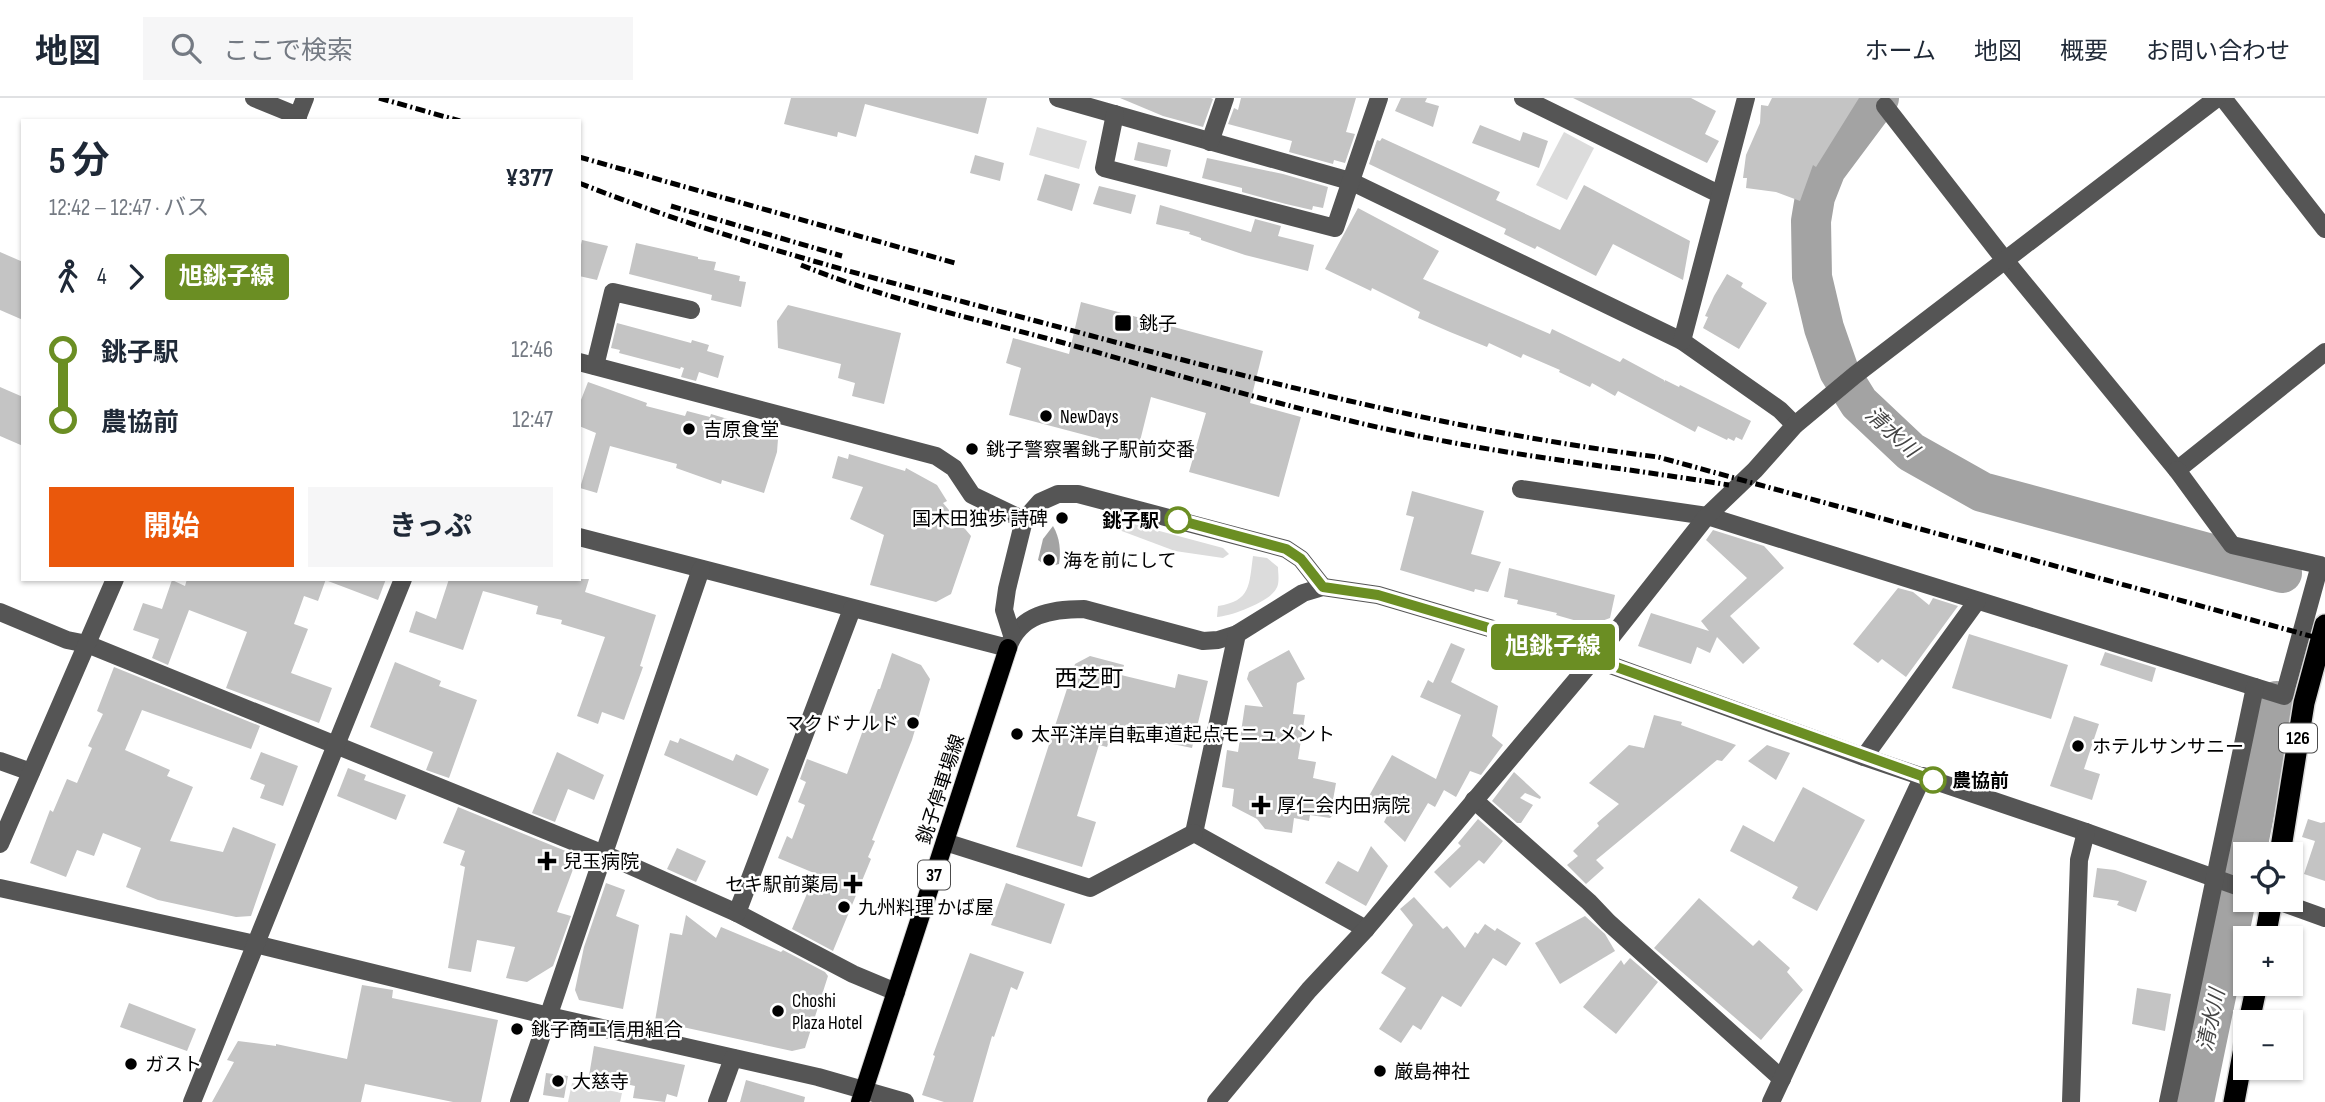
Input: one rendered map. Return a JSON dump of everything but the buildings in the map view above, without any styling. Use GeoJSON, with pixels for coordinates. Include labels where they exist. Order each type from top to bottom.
{"type":"FeatureCollection","features":[{"type":"Feature","properties":{"kind":"highway","name":"126"},"geometry":{"type":"LineString","coordinates":[[2282,842],[2304,703],[2325,625]]}},
{"type":"Feature","properties":{"kind":"highway"},"geometry":{"type":"LineString","coordinates":[[2234,1102],[2238,1080]]}},
{"type":"Feature","properties":{"kind":"main road","name":"銚子停車場線"},"geometry":{"type":"LineString","coordinates":[[862,1096],[1010,642]]}},
{"type":"Feature","properties":{"kind":"street"},"geometry":{"type":"LineString","coordinates":[[254,98],[297,119],[305,98]]}},
{"type":"Feature","properties":{"kind":"street"},"geometry":{"type":"LineString","coordinates":[[1058,98],[1350,181],[1682,341],[1780,410],[1795,425]]}},
{"type":"Feature","properties":{"kind":"street"},"geometry":{"type":"LineString","coordinates":[[1210,142],[1225,98]]}},
{"type":"Feature","properties":{"kind":"street"},"geometry":{"type":"LineString","coordinates":[[1115,114],[1104,168],[1335,228],[1379,98]]}},
{"type":"Feature","properties":{"kind":"street"},"geometry":{"type":"LineString","coordinates":[[1523,98],[1719,194]]}},
{"type":"Feature","properties":{"kind":"street"},"geometry":{"type":"LineString","coordinates":[[1682,341],[1746,98]]}},
{"type":"Feature","properties":{"kind":"street"},"geometry":{"type":"LineString","coordinates":[[1216,1102],[1594,659],[1707,516],[1755,470],[1795,425],[2004,259],[2217,98]]}},
{"type":"Feature","properties":{"kind":"street"},"geometry":{"type":"LineString","coordinates":[[2223,98],[2325,229]]}},
{"type":"Feature","properties":{"kind":"street"},"geometry":{"type":"LineString","coordinates":[[1521,489],[1707,516],[2284,696],[2320,565],[2232,545],[2177,470],[2004,259],[1885,106]]}},
{"type":"Feature","properties":{"kind":"street"},"geometry":{"type":"LineString","coordinates":[[691,310],[613,292],[587,364],[936,456],[954,468],[972,495],[1024,520]]}},
{"type":"Feature","properties":{"kind":"street"},"geometry":{"type":"LineString","coordinates":[[2177,470],[2325,352]]}},
{"type":"Feature","properties":{"kind":"street"},"geometry":{"type":"LineString","coordinates":[[1010,642],[1004,610],[1024,520],[1040,502],[1058,494],[1079,494],[1286,549],[1301,559],[1323,587]]}},
{"type":"Feature","properties":{"kind":"street"},"geometry":{"type":"LineString","coordinates":[[581,538],[852,609],[1010,642]]}},
{"type":"Feature","properties":{"kind":"street"},"geometry":{"type":"LineString","coordinates":[[522,1101],[701,569]]}},
{"type":"Feature","properties":{"kind":"street"},"geometry":{"type":"LineString","coordinates":[[0,844],[114,581]]}},
{"type":"Feature","properties":{"kind":"street"},"geometry":{"type":"LineString","coordinates":[[192,1102],[402,581]]}},
{"type":"Feature","properties":{"kind":"street"},"geometry":{"type":"LineString","coordinates":[[1010,642],[1038,614],[1063,609],[1084,609],[1203,641],[1219,640],[1237,634],[1303,593],[1323,587],[1378,595],[1594,659],[1864,757],[2233,885]]}},
{"type":"Feature","properties":{"kind":"street"},"geometry":{"type":"LineString","coordinates":[[1864,757],[1977,601]]}},
{"type":"Feature","properties":{"kind":"street"},"geometry":{"type":"LineString","coordinates":[[737,913],[852,609]]}},
{"type":"Feature","properties":{"kind":"street"},"geometry":{"type":"LineString","coordinates":[[0,612],[67,640],[87,644],[604,854],[737,913],[853,974],[896,992]]}},
{"type":"Feature","properties":{"kind":"street"},"geometry":{"type":"LineString","coordinates":[[945,842],[1090,888],[1194,833],[1237,634]]}},
{"type":"Feature","properties":{"kind":"street"},"geometry":{"type":"LineString","coordinates":[[2168,1102],[2255,687]]}},
{"type":"Feature","properties":{"kind":"street"},"geometry":{"type":"LineString","coordinates":[[0,761],[31,772]]}},
{"type":"Feature","properties":{"kind":"street"},"geometry":{"type":"LineString","coordinates":[[1771,1102],[1923,776]]}},
{"type":"Feature","properties":{"kind":"street"},"geometry":{"type":"LineString","coordinates":[[1474,800],[1782,1079]]}},
{"type":"Feature","properties":{"kind":"street"},"geometry":{"type":"LineString","coordinates":[[2071,1102],[2079,860],[2086,832]]}},
{"type":"Feature","properties":{"kind":"street"},"geometry":{"type":"LineString","coordinates":[[1194,833],[1366,929]]}},
{"type":"Feature","properties":{"kind":"street"},"geometry":{"type":"LineString","coordinates":[[0,888],[256,944],[549,1016],[818,1077],[862,1096],[905,1102]]}},
{"type":"Feature","properties":{"kind":"street"},"geometry":{"type":"LineString","coordinates":[[2303,910],[2325,918]]}},
{"type":"Feature","properties":{"kind":"street"},"geometry":{"type":"LineString","coordinates":[[717,1102],[733,1058]]}},
{"type":"Feature","properties":{"kind":"shaded area"},"geometry":{"type":"Polygon","coordinates":[[[1037,127],[1087,141],[1079,169],[1029,155],[1037,127]]]}},
{"type":"Feature","properties":{"kind":"shaded area"},"geometry":{"type":"Polygon","coordinates":[[[1564,132],[1594,148],[1567,200],[1536,185],[1564,132]]]}},
{"type":"Feature","properties":{"kind":"shaded area"},"geometry":{"type":"Polygon","coordinates":[[[1126,522],[1223,548],[1229,554],[1223,558],[1175,551],[1119,530],[1118,524],[1126,522]]]}},
{"type":"Feature","properties":{"kind":"shaded area"},"geometry":{"type":"Polygon","coordinates":[[[1053,526],[1059,540],[1060,559],[1059,564],[1048,567],[1038,560],[1043,539],[1053,526]]]}},
{"type":"Feature","properties":{"kind":"shaded area"},"geometry":{"type":"Polygon","coordinates":[[[1253,556],[1267,558],[1278,567],[1276,589],[1266,599],[1217,617],[1218,606],[1229,604],[1243,596],[1249,583],[1253,556]]]}},
{"type":"Feature","properties":{"kind":"shaded area"},"geometry":{"type":"Polygon","coordinates":[[[572,1083],[622,1093],[620,1102],[568,1102],[572,1083]]]}},
{"type":"Feature","properties":{"kind":"waterway","name":"清水川"},"geometry":{"type":"LineString","coordinates":[[1879,98],[1826,169],[1815,197],[1811,221],[1812,277],[1824,328],[1839,371],[1859,403],[1911,452],[1982,492],[2282,573]]}},
{"type":"Feature","properties":{"kind":"waterway","name":"清水川"},"geometry":{"type":"LineString","coordinates":[[2248,842],[2277,701]]}},
{"type":"Feature","properties":{"kind":"waterway","name":"清水川"},"geometry":{"type":"LineString","coordinates":[[2194,1102],[2233,912]]}},
{"type":"Feature","properties":{"kind":"railway"},"geometry":{"type":"LineString","coordinates":[[379,98],[453,119]]}},
{"type":"Feature","properties":{"kind":"railway"},"geometry":{"type":"LineString","coordinates":[[581,158],[955,263]]}},
{"type":"Feature","properties":{"kind":"railway"},"geometry":{"type":"LineString","coordinates":[[581,184],[692,224],[807,259],[1194,363],[1347,400],[1502,433],[1658,457],[2325,640]]}},
{"type":"Feature","properties":{"kind":"railway"},"geometry":{"type":"LineString","coordinates":[[671,206],[842,256]]}},
{"type":"Feature","properties":{"kind":"railway"},"geometry":{"type":"LineString","coordinates":[[801,265],[931,308],[1358,423],[1482,448],[1729,485]]}},
{"type":"Feature","properties":{"kind":"bus line","name":"旭銚子線"},"geometry":{"type":"LineString","coordinates":[[1178,520],[1286,549],[1301,559],[1323,587],[1378,595],[1594,659],[1933,780]]}},
{"type":"Feature","properties":{"kind":"place","name":"銚子"},"geometry":{"type":"Point","coordinates":[1123,323]}},
{"type":"Feature","properties":{"kind":"place","name":"NewDays"},"geometry":{"type":"Point","coordinates":[1046,416]}},
{"type":"Feature","properties":{"kind":"place","name":"吉原食堂"},"geometry":{"type":"Point","coordinates":[689,429]}},
{"type":"Feature","properties":{"kind":"place","name":"銚子警察署銚子駅前交番"},"geometry":{"type":"Point","coordinates":[972,449]}},
{"type":"Feature","properties":{"kind":"place","name":"国木田独歩 詩碑"},"geometry":{"type":"Point","coordinates":[1062,518]}},
{"type":"Feature","properties":{"kind":"place","name":"銚子駅"},"geometry":{"type":"Point","coordinates":[1178,520]}},
{"type":"Feature","properties":{"kind":"place","name":"海を前にして"},"geometry":{"type":"Point","coordinates":[1049,560]}},
{"type":"Feature","properties":{"kind":"place","name":"マクドナルド"},"geometry":{"type":"Point","coordinates":[913,723]}},
{"type":"Feature","properties":{"kind":"place","name":"太平洋岸自転車道起点モニュメント"},"geometry":{"type":"Point","coordinates":[1017,734]}},
{"type":"Feature","properties":{"kind":"place","name":"ホテルサンサニー"},"geometry":{"type":"Point","coordinates":[2078,746]}},
{"type":"Feature","properties":{"kind":"place","name":"農協前"},"geometry":{"type":"Point","coordinates":[1933,780]}},
{"type":"Feature","properties":{"kind":"place","name":"厚仁会内田病院"},"geometry":{"type":"Point","coordinates":[1261,805]}},
{"type":"Feature","properties":{"kind":"place","name":"兒玉病院"},"geometry":{"type":"Point","coordinates":[547,861]}},
{"type":"Feature","properties":{"kind":"place","name":"セキ駅前薬局"},"geometry":{"type":"Point","coordinates":[853,884]}},
{"type":"Feature","properties":{"kind":"place","name":"九州料理 かば屋"},"geometry":{"type":"Point","coordinates":[844,907]}},
{"type":"Feature","properties":{"kind":"place","name":"Choshi Plaza Hotel"},"geometry":{"type":"Point","coordinates":[778,1011]}},
{"type":"Feature","properties":{"kind":"place","name":"銚子商工信用組合"},"geometry":{"type":"Point","coordinates":[517,1029]}},
{"type":"Feature","properties":{"kind":"place","name":"ガスト"},"geometry":{"type":"Point","coordinates":[131,1064]}},
{"type":"Feature","properties":{"kind":"place","name":"厳島神社"},"geometry":{"type":"Point","coordinates":[1380,1071]}},
{"type":"Feature","properties":{"kind":"place","name":"大慈寺"},"geometry":{"type":"Point","coordinates":[558,1081]}},
{"type":"Feature","properties":{"kind":"district","name":"西芝町"},"geometry":{"type":"Point","coordinates":[1089,678]}}]}
